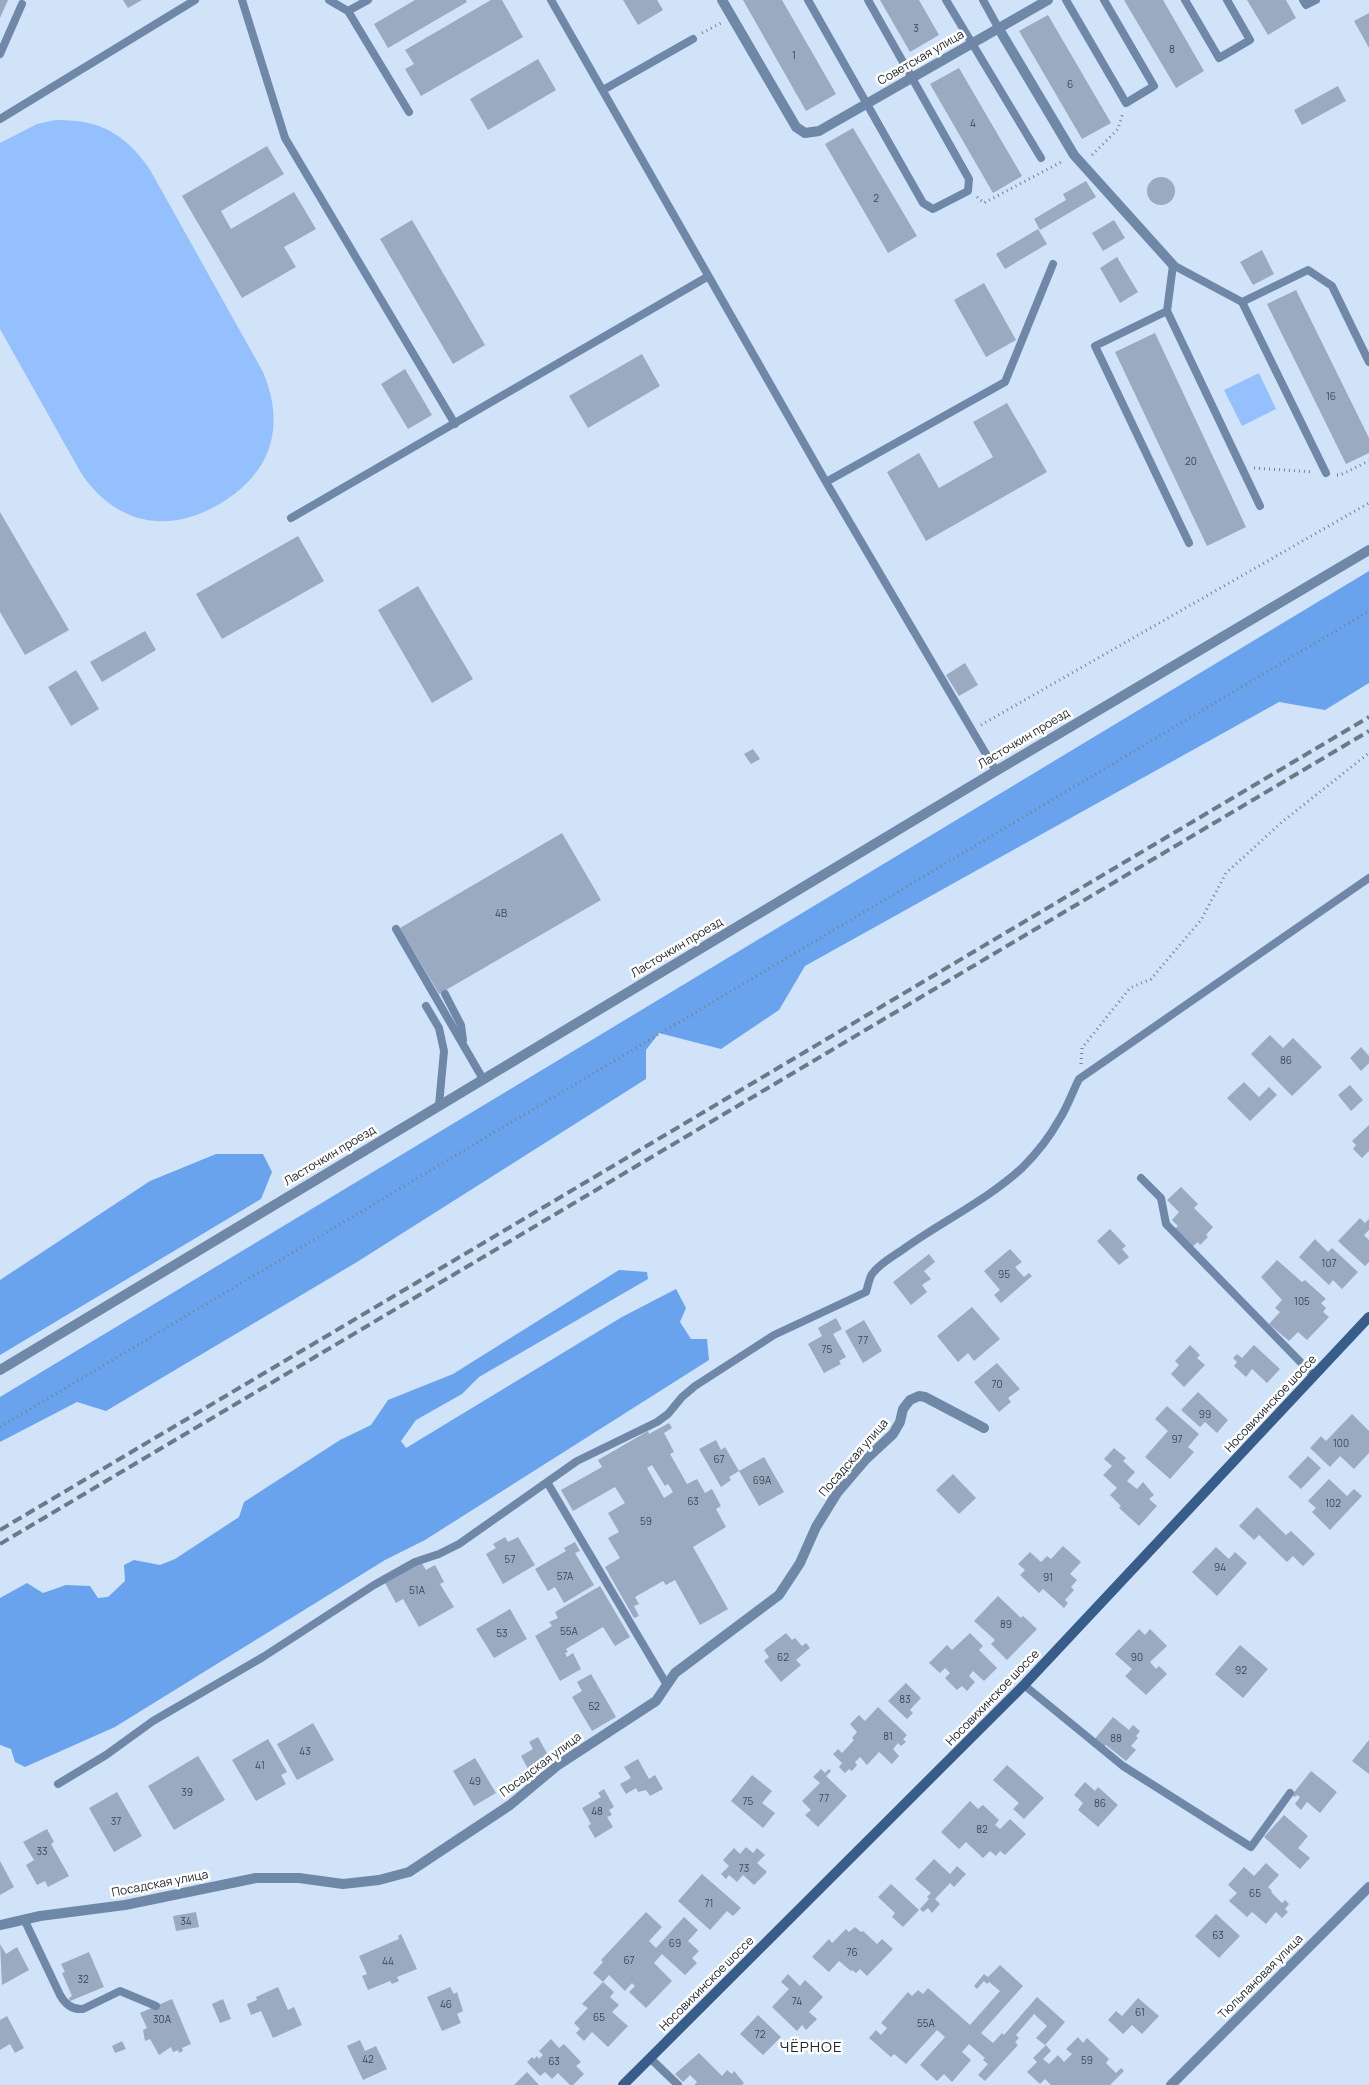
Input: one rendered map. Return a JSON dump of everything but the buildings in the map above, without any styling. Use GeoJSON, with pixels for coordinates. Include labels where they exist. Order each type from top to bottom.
{"type":"FeatureCollection","features":[{"type":"Feature","properties":{"kind":"main road","name":"Носовихинское шоссе"},"geometry":{"type":"LineString","coordinates":[[623,2085],[1024,1685],[1369,1317]]}},
{"type":"Feature","properties":{"kind":"street"},"geometry":{"type":"LineString","coordinates":[[722,0],[731,16]]}},
{"type":"Feature","properties":{"kind":"street","name":"Советская улица"},"geometry":{"type":"LineString","coordinates":[[731,16],[796,127],[805,133],[819,131],[1048,0]]}},
{"type":"Feature","properties":{"kind":"street"},"geometry":{"type":"LineString","coordinates":[[999,28],[1074,155],[1173,265]]}},
{"type":"Feature","properties":{"kind":"street","name":"Ласточкин проезд"},"geometry":{"type":"LineString","coordinates":[[0,1370],[996,771],[1369,550]]}},
{"type":"Feature","properties":{"kind":"street","name":"Посадская улица"},"geometry":{"type":"LineString","coordinates":[[0,1925],[24,1919],[125,1905],[256,1878],[299,1878],[342,1884],[379,1880],[409,1872],[510,1805],[558,1765],[656,1701],[675,1674],[779,1595],[800,1563],[816,1526],[837,1493],[866,1459],[893,1434],[900,1422],[903,1409],[910,1400],[919,1396],[924,1397],[984,1428]]}},
{"type":"Feature","properties":{"kind":"street","name":"Тюльпановая улица"},"geometry":{"type":"LineString","coordinates":[[1171,2085],[1369,1887]]}},
{"type":"Feature","properties":{"kind":"lane"},"geometry":{"type":"LineString","coordinates":[[0,119],[195,0]]}},
{"type":"Feature","properties":{"kind":"lane"},"geometry":{"type":"LineString","coordinates":[[242,0],[285,138],[455,424]]}},
{"type":"Feature","properties":{"kind":"lane"},"geometry":{"type":"LineString","coordinates":[[329,0],[348,12],[409,112]]}},
{"type":"Feature","properties":{"kind":"lane"},"geometry":{"type":"LineString","coordinates":[[348,12],[368,0]]}},
{"type":"Feature","properties":{"kind":"lane"},"geometry":{"type":"LineString","coordinates":[[551,0],[604,90],[707,277],[996,771]]}},
{"type":"Feature","properties":{"kind":"lane"},"geometry":{"type":"LineString","coordinates":[[808,0],[923,204],[933,209],[968,191],[969,178],[868,0]]}},
{"type":"Feature","properties":{"kind":"lane"},"geometry":{"type":"LineString","coordinates":[[946,0],[1040,158]]}},
{"type":"Feature","properties":{"kind":"lane"},"geometry":{"type":"LineString","coordinates":[[982,0],[999,28]]}},
{"type":"Feature","properties":{"kind":"lane"},"geometry":{"type":"LineString","coordinates":[[1066,0],[1126,103],[1154,86],[1104,0]]}},
{"type":"Feature","properties":{"kind":"lane"},"geometry":{"type":"LineString","coordinates":[[1186,0],[1219,58],[1250,40],[1227,0]]}},
{"type":"Feature","properties":{"kind":"lane"},"geometry":{"type":"LineString","coordinates":[[1303,0],[1306,5],[1316,0]]}},
{"type":"Feature","properties":{"kind":"lane"},"geometry":{"type":"LineString","coordinates":[[0,54],[22,4]]}},
{"type":"Feature","properties":{"kind":"lane"},"geometry":{"type":"LineString","coordinates":[[604,90],[693,39]]}},
{"type":"Feature","properties":{"kind":"lane"},"geometry":{"type":"LineString","coordinates":[[826,482],[1005,382],[1053,264]]}},
{"type":"Feature","properties":{"kind":"lane"},"geometry":{"type":"LineString","coordinates":[[1260,506],[1167,311],[1173,265],[1242,302],[1326,474]]}},
{"type":"Feature","properties":{"kind":"lane"},"geometry":{"type":"LineString","coordinates":[[1242,302],[1308,270],[1332,286],[1369,362]]}},
{"type":"Feature","properties":{"kind":"lane"},"geometry":{"type":"LineString","coordinates":[[291,518],[707,277]]}},
{"type":"Feature","properties":{"kind":"lane"},"geometry":{"type":"LineString","coordinates":[[1167,311],[1095,346],[1189,543]]}},
{"type":"Feature","properties":{"kind":"lane"},"geometry":{"type":"LineString","coordinates":[[58,1784],[106,1755],[153,1721],[262,1658],[374,1585],[415,1562],[439,1554],[458,1544],[577,1460],[657,1422],[668,1414],[682,1397],[695,1386],[774,1335],[866,1292],[872,1275],[881,1265],[923,1235],[960,1214],[1020,1170],[1050,1135],[1060,1119],[1079,1079],[1369,878]]}},
{"type":"Feature","properties":{"kind":"lane"},"geometry":{"type":"LineString","coordinates":[[396,929],[483,1079]]}},
{"type":"Feature","properties":{"kind":"lane"},"geometry":{"type":"LineString","coordinates":[[445,994],[460,1025],[463,1044]]}},
{"type":"Feature","properties":{"kind":"lane"},"geometry":{"type":"LineString","coordinates":[[426,1006],[439,1028],[444,1051],[439,1105]]}},
{"type":"Feature","properties":{"kind":"lane"},"geometry":{"type":"LineString","coordinates":[[1141,1178],[1161,1198],[1166,1224],[1314,1376]]}},
{"type":"Feature","properties":{"kind":"lane"},"geometry":{"type":"LineString","coordinates":[[547,1482],[666,1686]]}},
{"type":"Feature","properties":{"kind":"lane"},"geometry":{"type":"LineString","coordinates":[[1024,1685],[1122,1766],[1251,1847],[1290,1793]]}},
{"type":"Feature","properties":{"kind":"lane"},"geometry":{"type":"LineString","coordinates":[[24,1919],[60,1995],[68,2006],[77,2009],[82,2008],[120,1991],[156,2006]]}},
{"type":"Feature","properties":{"kind":"lane"},"geometry":{"type":"LineString","coordinates":[[650,2058],[678,2085]]}},
{"type":"Feature","properties":{"kind":"path"},"geometry":{"type":"LineString","coordinates":[[693,39],[731,16]]}},
{"type":"Feature","properties":{"kind":"path"},"geometry":{"type":"LineString","coordinates":[[1082,165],[1118,129],[1126,103]]}},
{"type":"Feature","properties":{"kind":"path"},"geometry":{"type":"LineString","coordinates":[[968,191],[984,203],[1074,155]]}},
{"type":"Feature","properties":{"kind":"path"},"geometry":{"type":"LineString","coordinates":[[1241,467],[1340,475],[1369,461]]}},
{"type":"Feature","properties":{"kind":"path"},"geometry":{"type":"LineString","coordinates":[[972,730],[1369,503]]}},
{"type":"Feature","properties":{"kind":"path"},"geometry":{"type":"LineString","coordinates":[[0,1427],[1369,611]]}},
{"type":"Feature","properties":{"kind":"path"},"geometry":{"type":"LineString","coordinates":[[1079,1079],[1082,1048],[1130,988],[1151,980],[1202,920],[1226,873],[1282,822],[1369,753]]}},
{"type":"Feature","properties":{"kind":"shaded area"},"geometry":{"type":"Polygon","coordinates":[[[55,120],[85,122],[109,130],[120,137],[140,156],[149,168],[263,372],[270,393],[273,413],[273,432],[269,449],[261,465],[250,480],[235,494],[197,515],[178,520],[159,521],[141,519],[125,513],[109,503],[94,490],[81,473],[0,329],[0,143],[37,124],[55,120]]]}},
{"type":"Feature","properties":{"kind":"shaded area"},"geometry":{"type":"Polygon","coordinates":[[[1259,373],[1276,409],[1242,426],[1224,390],[1259,373]]]}},
{"type":"Feature","properties":{"kind":"shaded area"},"geometry":{"type":"Polygon","coordinates":[[[1369,571],[1369,683],[1325,710],[1279,702],[805,966],[779,1010],[721,1049],[659,1033],[646,1050],[646,1079],[357,1262],[106,1411],[77,1402],[0,1442],[0,1397],[1369,571]]]}},
{"type":"Feature","properties":{"kind":"shaded area"},"geometry":{"type":"Polygon","coordinates":[[[216,1154],[263,1154],[272,1172],[261,1199],[0,1355],[0,1280],[150,1181],[216,1154]]]}},
{"type":"Feature","properties":{"kind":"shaded area"},"geometry":{"type":"Polygon","coordinates":[[[619,1270],[647,1272],[648,1279],[479,1377],[462,1394],[416,1420],[401,1441],[406,1448],[622,1317],[676,1289],[686,1308],[680,1322],[691,1339],[707,1339],[709,1360],[425,1540],[385,1560],[115,1727],[25,1767],[15,1762],[11,1749],[0,1745],[0,1598],[27,1583],[43,1593],[66,1585],[90,1586],[98,1598],[108,1597],[125,1581],[124,1565],[134,1560],[160,1565],[175,1559],[239,1517],[244,1502],[340,1440],[371,1425],[388,1400],[453,1374],[619,1270]]]}},
{"type":"Feature","properties":{"kind":"railway"},"geometry":{"type":"LineString","coordinates":[[0,1530],[1369,717]]}},
{"type":"Feature","properties":{"kind":"railway"},"geometry":{"type":"LineString","coordinates":[[0,1544],[1369,731]]}},
{"type":"Feature","properties":{"kind":"district","name":"ЧЁРНОЕ"},"geometry":{"type":"Point","coordinates":[811,2048]}}]}
